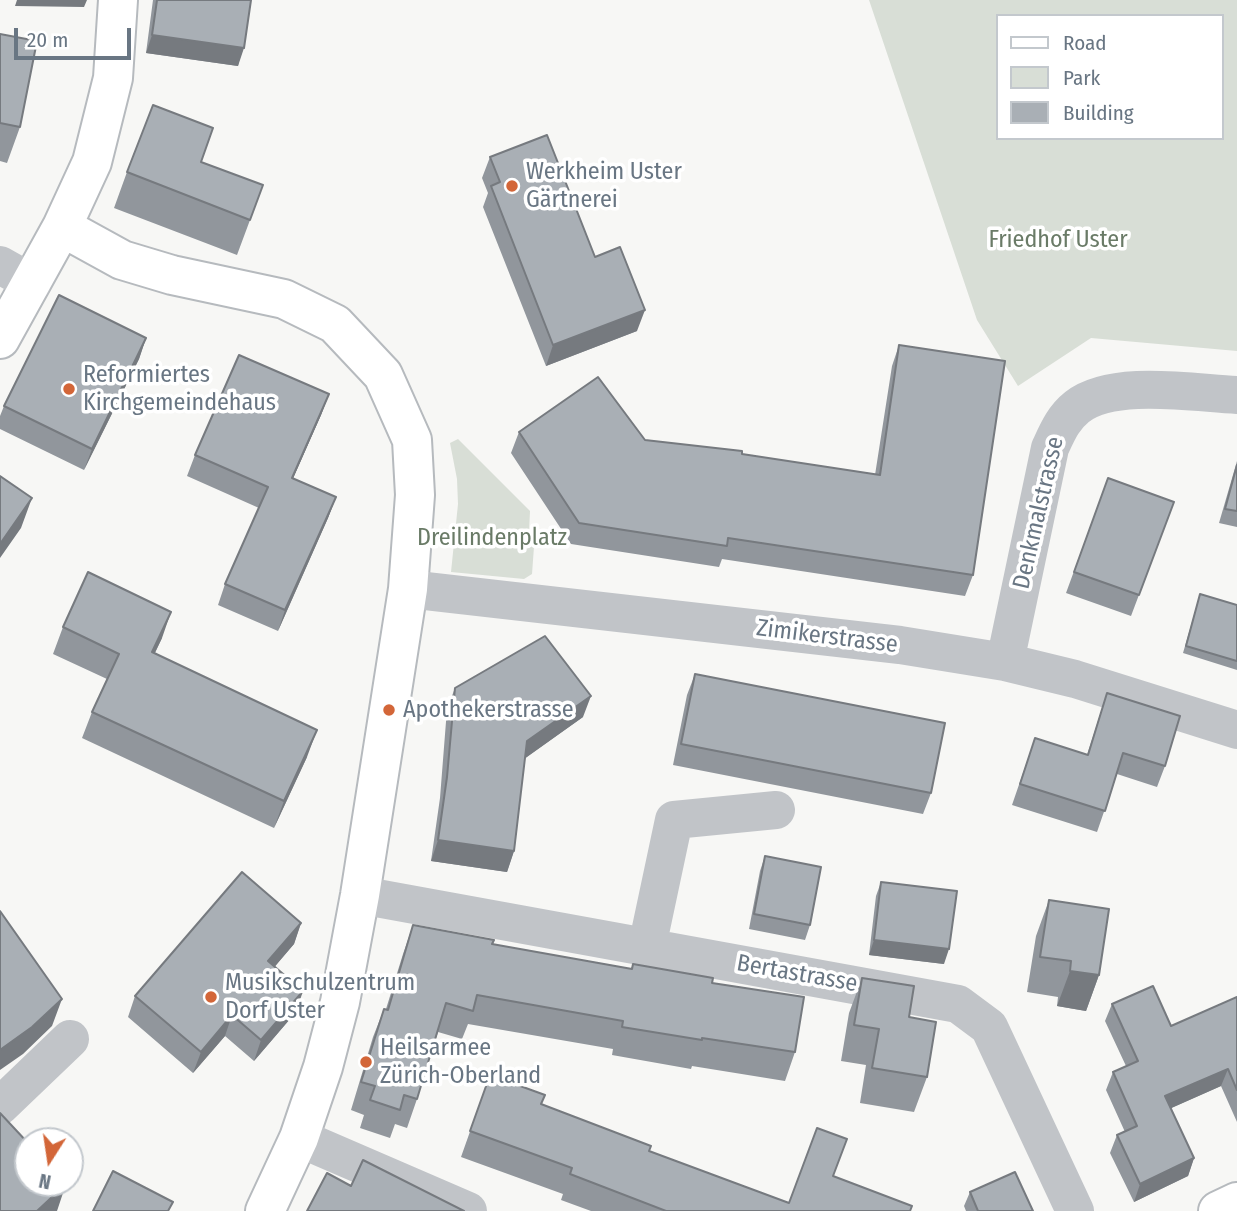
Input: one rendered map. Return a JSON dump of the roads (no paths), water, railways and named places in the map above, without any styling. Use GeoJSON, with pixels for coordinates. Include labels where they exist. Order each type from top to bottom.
{"type":"FeatureCollection","features":[{"type":"Feature","properties":{"kind":"street"},"geometry":{"type":"LineString","coordinates":[[0,339],[16,274],[62,227],[92,162],[113,78],[118,0]]}},
{"type":"Feature","properties":{"kind":"street"},"geometry":{"type":"LineString","coordinates":[[62,227],[122,260],[172,275],[284,299],[335,324],[383,375],[412,440],[415,495],[408,589],[360,895],[340,1002],[323,1067],[299,1138],[265,1211]]}},
{"type":"Feature","properties":{"kind":"street","name":"Denkmalstrasse"},"geometry":{"type":"LineString","coordinates":[[1005,663],[1050,448],[1060,425],[1077,407],[1101,396],[1130,389],[1237,395]]}},
{"type":"Feature","properties":{"kind":"street","name":"Zimikerstrasse"},"geometry":{"type":"LineString","coordinates":[[408,589],[900,645],[1005,663],[1075,679],[1237,730]]}},
{"type":"Feature","properties":{"kind":"street"},"geometry":{"type":"LineString","coordinates":[[647,947],[674,820],[776,810]]}},
{"type":"Feature","properties":{"kind":"street","name":"Bertastrasse"},"geometry":{"type":"LineString","coordinates":[[360,895],[958,1004],[989,1027],[1075,1211]]}},
{"type":"Feature","properties":{"kind":"street"},"geometry":{"type":"LineString","coordinates":[[0,1107],[70,1039]]}},
{"type":"Feature","properties":{"kind":"street"},"geometry":{"type":"LineString","coordinates":[[299,1138],[468,1211]]}},
{"type":"Feature","properties":{"kind":"street"},"geometry":{"type":"LineString","coordinates":[[1218,1211],[1237,1202]]}},
{"type":"Feature","properties":{"kind":"place","name":"Werkheim Uster Gärtnerei"},"geometry":{"type":"Point","coordinates":[512,186]}},
{"type":"Feature","properties":{"kind":"place","name":"Reformiertes Kirchgemeindehaus"},"geometry":{"type":"Point","coordinates":[69,389]}},
{"type":"Feature","properties":{"kind":"place","name":"Apothekerstrasse"},"geometry":{"type":"Point","coordinates":[389,710]}},
{"type":"Feature","properties":{"kind":"place","name":"Musikschulzentrum Dorf Uster"},"geometry":{"type":"Point","coordinates":[211,997]}},
{"type":"Feature","properties":{"kind":"place","name":"Heilsarmee Zürich-Oberland"},"geometry":{"type":"Point","coordinates":[366,1062]}},
{"type":"Feature","properties":{"kind":"park label","name":"Friedhof Uster"},"geometry":{"type":"Point","coordinates":[1058,240]}},
{"type":"Feature","properties":{"kind":"park label","name":"Dreilindenplatz"},"geometry":{"type":"Point","coordinates":[492,538]}}]}
